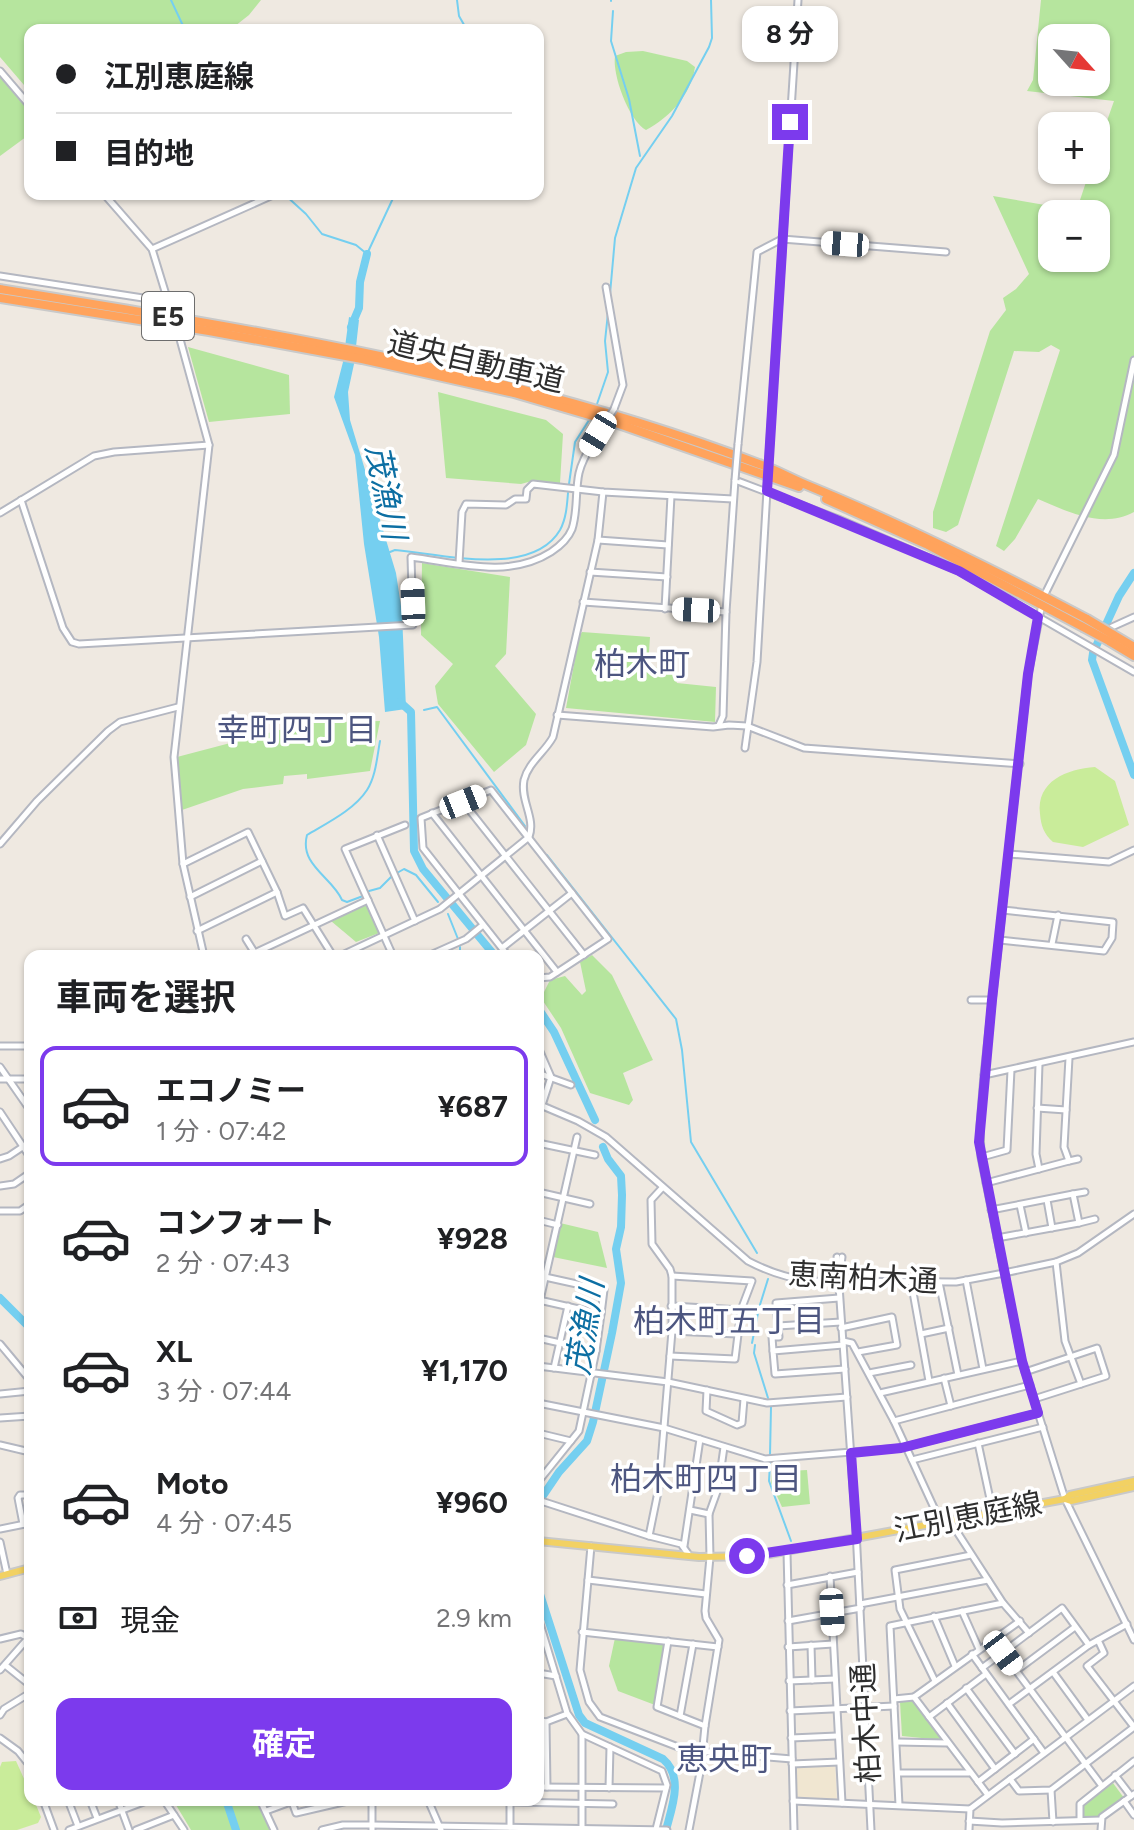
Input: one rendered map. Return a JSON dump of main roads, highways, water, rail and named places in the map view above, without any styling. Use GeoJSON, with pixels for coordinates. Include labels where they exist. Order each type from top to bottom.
{"type":"FeatureCollection","features":[{"type":"Feature","properties":{"kind":"highway","name":"道央自動車道"},"geometry":{"type":"LineString","coordinates":[[0,289],[334,350],[548,395],[737,456],[927,538],[1134,647]]}},
{"type":"Feature","properties":{"kind":"highway","name":"道央自動車道"},"geometry":{"type":"LineString","coordinates":[[0,298],[334,350]]}},
{"type":"Feature","properties":{"kind":"highway","name":"道央自動車道"},"geometry":{"type":"LineString","coordinates":[[364,356],[564,407],[766,475],[926,544],[1085,623]]}},
{"type":"Feature","properties":{"kind":"highway","name":"道央自動車道"},"geometry":{"type":"LineString","coordinates":[[1109,636],[1134,656]]}},
{"type":"Feature","properties":{"kind":"main road","name":"江別恵庭線"},"geometry":{"type":"LineString","coordinates":[[544,1542],[710,1557],[759,1556],[1065,1499],[1070,1495],[1134,1481]]}},
{"type":"Feature","properties":{"kind":"main road","name":"江別恵庭線"},"geometry":{"type":"LineString","coordinates":[[1065,1499],[1071,1501],[1134,1487]]}},
{"type":"Feature","properties":{"kind":"main road"},"geometry":{"type":"LineString","coordinates":[[4,1575],[24,1570]]}},
{"type":"Feature","properties":{"kind":"water"},"geometry":{"type":"Polygon","coordinates":[[[349,317],[359,320],[348,392],[350,420],[396,573],[402,613],[406,709],[385,712],[379,637],[364,544],[355,455],[334,397],[349,317]]]}},
{"type":"Feature","properties":{"kind":"waterway","name":"茂漁川"},"geometry":{"type":"LineString","coordinates":[[171,0],[182,24]]}},
{"type":"Feature","properties":{"kind":"waterway"},"geometry":{"type":"LineString","coordinates":[[457,0],[464,24]]}},
{"type":"Feature","properties":{"kind":"waterway"},"geometry":{"type":"LineString","coordinates":[[610,294],[615,238],[636,168],[672,116],[709,47],[712,38],[711,0]]}},
{"type":"Feature","properties":{"kind":"waterway"},"geometry":{"type":"LineString","coordinates":[[613,11],[611,41],[629,99],[640,156]]}},
{"type":"Feature","properties":{"kind":"waterway","name":"茂漁川"},"geometry":{"type":"LineString","coordinates":[[291,200],[322,234],[356,245],[367,254],[392,200]]}},
{"type":"Feature","properties":{"kind":"waterway","name":"茂漁川"},"geometry":{"type":"LineString","coordinates":[[351,327],[359,308],[360,282],[367,254]]}},
{"type":"Feature","properties":{"kind":"waterway"},"geometry":{"type":"LineString","coordinates":[[597,404],[608,372],[605,341],[608,313]]}},
{"type":"Feature","properties":{"kind":"waterway"},"geometry":{"type":"LineString","coordinates":[[569,484],[575,442],[589,420]]}},
{"type":"Feature","properties":{"kind":"waterway"},"geometry":{"type":"LineString","coordinates":[[390,552],[395,550],[484,560],[529,554],[547,545],[560,530],[568,493]]}},
{"type":"Feature","properties":{"kind":"waterway"},"geometry":{"type":"LineString","coordinates":[[1134,573],[1119,596],[1092,660],[1134,775]]}},
{"type":"Feature","properties":{"kind":"waterway","name":"茂漁川"},"geometry":{"type":"LineString","coordinates":[[400,702],[411,712],[414,851],[423,869],[490,950]]}},
{"type":"Feature","properties":{"kind":"waterway"},"geometry":{"type":"LineString","coordinates":[[424,710],[437,707],[525,826]]}},
{"type":"Feature","properties":{"kind":"waterway"},"geometry":{"type":"LineString","coordinates":[[363,896],[347,902],[342,900],[312,863],[306,845],[307,835],[348,810],[362,797],[374,773],[380,741]]}},
{"type":"Feature","properties":{"kind":"waterway"},"geometry":{"type":"LineString","coordinates":[[547,855],[676,1019],[691,1142],[757,1253]]}},
{"type":"Feature","properties":{"kind":"waterway"},"geometry":{"type":"LineString","coordinates":[[397,873],[404,869],[416,875],[438,902]]}},
{"type":"Feature","properties":{"kind":"waterway"},"geometry":{"type":"LineString","coordinates":[[369,891],[380,888],[392,876]]}},
{"type":"Feature","properties":{"kind":"waterway"},"geometry":{"type":"LineString","coordinates":[[448,914],[458,939]]}},
{"type":"Feature","properties":{"kind":"waterway","name":"茂漁川"},"geometry":{"type":"LineString","coordinates":[[544,1017],[595,1120]]}},
{"type":"Feature","properties":{"kind":"waterway","name":"茂漁川"},"geometry":{"type":"LineString","coordinates":[[544,1494],[587,1441],[621,1283],[616,1249],[621,1227],[621,1176],[603,1147]]}},
{"type":"Feature","properties":{"kind":"waterway"},"geometry":{"type":"LineString","coordinates":[[752,1343],[768,1279]]}},
{"type":"Feature","properties":{"kind":"waterway"},"geometry":{"type":"LineString","coordinates":[[0,1298],[24,1322]]}},
{"type":"Feature","properties":{"kind":"waterway"},"geometry":{"type":"LineString","coordinates":[[755,1345],[754,1353],[768,1398]]}},
{"type":"Feature","properties":{"kind":"waterway"},"geometry":{"type":"LineString","coordinates":[[770,1455],[771,1407]]}},
{"type":"Feature","properties":{"kind":"waterway"},"geometry":{"type":"LineString","coordinates":[[770,1464],[769,1481],[791,1541]]}},
{"type":"Feature","properties":{"kind":"waterway","name":"茂漁川"},"geometry":{"type":"LineString","coordinates":[[544,1607],[579,1715],[585,1723],[663,1759],[669,1766],[675,1793],[666,1830]]}},
{"type":"Feature","properties":{"kind":"waterway"},"geometry":{"type":"LineString","coordinates":[[228,1806],[236,1830]]}},
{"type":"Feature","properties":{"kind":"district","name":"柏木町"},"geometry":{"type":"Point","coordinates":[642,664]}},
{"type":"Feature","properties":{"kind":"district","name":"幸町四丁目"},"geometry":{"type":"Point","coordinates":[297,730]}},
{"type":"Feature","properties":{"kind":"district","name":"柏木町五丁目"},"geometry":{"type":"Point","coordinates":[729,1321]}},
{"type":"Feature","properties":{"kind":"district","name":"柏木町四丁目"},"geometry":{"type":"Point","coordinates":[706,1479]}},
{"type":"Feature","properties":{"kind":"district","name":"恵央町"},"geometry":{"type":"Point","coordinates":[724,1759]}}]}
